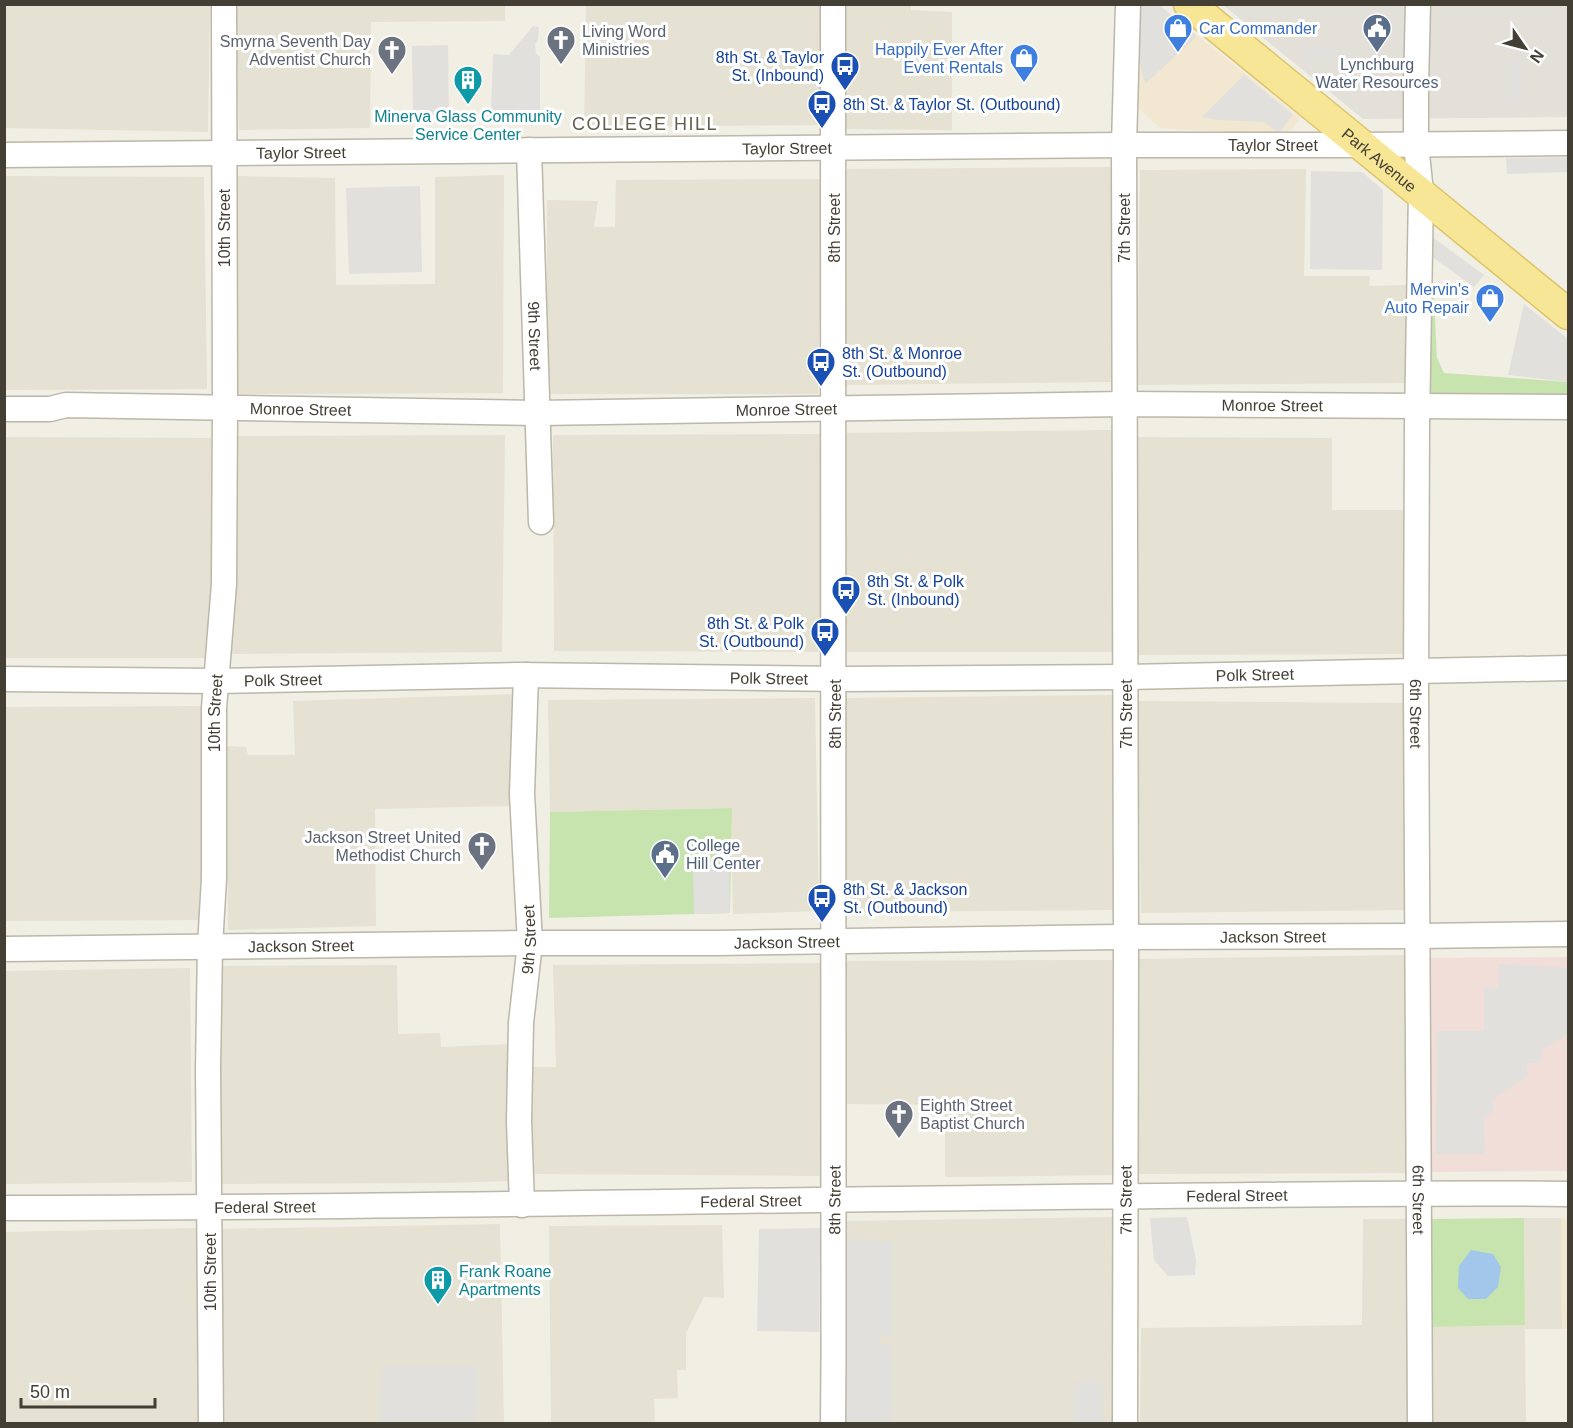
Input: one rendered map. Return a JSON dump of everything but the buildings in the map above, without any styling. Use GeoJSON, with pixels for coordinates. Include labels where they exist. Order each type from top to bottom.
{"type":"FeatureCollection","features":[{"type":"Feature","properties":{"kind":"main road","name":"Park Avenue"},"geometry":{"type":"LineString","coordinates":[[1189,4],[1569,314]]}},
{"type":"Feature","properties":{"kind":"street","name":"10th Street"},"geometry":{"type":"LineString","coordinates":[[211,1424],[208,1080],[210,946],[214,879],[214,708],[224,584],[224,4]]}},
{"type":"Feature","properties":{"kind":"street","name":"8th Street"},"geometry":{"type":"LineString","coordinates":[[833,4],[835,409],[833,1424]]}},
{"type":"Feature","properties":{"kind":"street","name":"7th Street"},"geometry":{"type":"LineString","coordinates":[[1125,1424],[1124,145],[1128,4]]}},
{"type":"Feature","properties":{"kind":"street","name":"6th Street"},"geometry":{"type":"LineString","coordinates":[[1418,4],[1416,145],[1421,192],[1417,406],[1416,936],[1420,1424]]}},
{"type":"Feature","properties":{"kind":"street","name":"Taylor Street"},"geometry":{"type":"LineString","coordinates":[[4,155],[1569,143]]}},
{"type":"Feature","properties":{"kind":"street","name":"9th Street"},"geometry":{"type":"LineString","coordinates":[[529,150],[541,522]]}},
{"type":"Feature","properties":{"kind":"street","name":"Monroe Street"},"geometry":{"type":"LineString","coordinates":[[4,409],[50,409],[66,405],[538,413],[1124,404],[1569,407]]}},
{"type":"Feature","properties":{"kind":"street","name":"Polk Street"},"geometry":{"type":"LineString","coordinates":[[4,679],[216,681],[526,675],[835,679],[1126,677],[1569,668]]}},
{"type":"Feature","properties":{"kind":"street","name":"9th Street"},"geometry":{"type":"LineString","coordinates":[[522,1205],[519,1121],[521,1023],[530,943],[522,794],[526,675]]}},
{"type":"Feature","properties":{"kind":"street","name":"Jackson Street"},"geometry":{"type":"LineString","coordinates":[[4,949],[1569,934]]}},
{"type":"Feature","properties":{"kind":"street","name":"Federal Street"},"geometry":{"type":"LineString","coordinates":[[4,1208],[522,1205],[835,1199],[1418,1193],[1569,1194]]}},
{"type":"Feature","properties":{"kind":"shaded area"},"geometry":{"type":"Polygon","coordinates":[[[5,4],[210,5],[208,132],[5,128],[5,4]]]}},
{"type":"Feature","properties":{"kind":"shaded area"},"geometry":{"type":"Polygon","coordinates":[[[236,5],[505,5],[505,21],[371,22],[370,128],[239,130],[236,5]]]}},
{"type":"Feature","properties":{"kind":"shaded area"},"geometry":{"type":"Polygon","coordinates":[[[586,5],[820,5],[820,125],[584,127],[586,5]]]}},
{"type":"Feature","properties":{"kind":"shaded area"},"geometry":{"type":"Polygon","coordinates":[[[846,5],[911,5],[911,10],[952,12],[952,130],[845,129],[846,5]]]}},
{"type":"Feature","properties":{"kind":"shaded area","name":"Car Commander"},"geometry":{"type":"Polygon","coordinates":[[[1138,5],[1160,5],[1300,118],[1286,136],[1160,128],[1133,103],[1138,5]]]}},
{"type":"Feature","properties":{"kind":"shaded area"},"geometry":{"type":"Polygon","coordinates":[[[1141,5],[1159,5],[1197,36],[1145,84],[1135,45],[1141,5]]]}},
{"type":"Feature","properties":{"kind":"shaded area"},"geometry":{"type":"Polygon","coordinates":[[[1223,5],[1568,5],[1568,117],[1363,119],[1223,5]]]}},
{"type":"Feature","properties":{"kind":"shaded area"},"geometry":{"type":"Polygon","coordinates":[[[533,26],[539,27],[535,44],[536,53],[540,57],[540,110],[491,112],[493,54],[509,55],[533,26]]]}},
{"type":"Feature","properties":{"kind":"shaded area"},"geometry":{"type":"Polygon","coordinates":[[[448,45],[449,122],[413,122],[412,46],[448,45]]]}},
{"type":"Feature","properties":{"kind":"shaded area"},"geometry":{"type":"Polygon","coordinates":[[[1305,47],[1336,47],[1337,61],[1306,62],[1305,47]]]}},
{"type":"Feature","properties":{"kind":"shaded area"},"geometry":{"type":"Polygon","coordinates":[[[1524,53],[1524,98],[1508,108],[1508,62],[1524,53]]]}},
{"type":"Feature","properties":{"kind":"shaded area"},"geometry":{"type":"Polygon","coordinates":[[[1244,75],[1293,115],[1279,133],[1264,122],[1202,117],[1244,75]]]}},
{"type":"Feature","properties":{"kind":"shaded area"},"geometry":{"type":"Polygon","coordinates":[[[1568,157],[1568,172],[1507,174],[1506,158],[1568,157]]]}},
{"type":"Feature","properties":{"kind":"shaded area"},"geometry":{"type":"Polygon","coordinates":[[[1112,167],[1112,382],[844,385],[847,169],[1112,167]]]}},
{"type":"Feature","properties":{"kind":"shaded area"},"geometry":{"type":"Polygon","coordinates":[[[1306,169],[1304,276],[1370,276],[1369,286],[1406,285],[1406,383],[1137,385],[1140,170],[1306,169]]]}},
{"type":"Feature","properties":{"kind":"shaded area"},"geometry":{"type":"Polygon","coordinates":[[[1311,171],[1362,172],[1383,190],[1382,270],[1310,269],[1311,171]]]}},
{"type":"Feature","properties":{"kind":"shaded area"},"geometry":{"type":"Polygon","coordinates":[[[504,175],[503,393],[234,394],[234,176],[335,178],[336,285],[435,284],[435,177],[504,175]]]}},
{"type":"Feature","properties":{"kind":"shaded area"},"geometry":{"type":"Polygon","coordinates":[[[5,176],[204,177],[207,389],[5,390],[5,176]]]}},
{"type":"Feature","properties":{"kind":"shaded area"},"geometry":{"type":"Polygon","coordinates":[[[823,179],[818,394],[547,394],[547,200],[598,201],[594,227],[615,227],[616,180],[823,179]]]}},
{"type":"Feature","properties":{"kind":"shaded area"},"geometry":{"type":"Polygon","coordinates":[[[420,186],[422,272],[349,274],[346,188],[420,186]]]}},
{"type":"Feature","properties":{"kind":"shaded area"},"geometry":{"type":"Polygon","coordinates":[[[1431,236],[1484,275],[1474,287],[1427,253],[1431,236]]]}},
{"type":"Feature","properties":{"kind":"shaded area"},"geometry":{"type":"Polygon","coordinates":[[[1524,304],[1568,339],[1568,382],[1508,375],[1524,304]]]}},
{"type":"Feature","properties":{"kind":"shaded area"},"geometry":{"type":"Polygon","coordinates":[[[1112,430],[1113,652],[846,652],[844,433],[1112,430]]]}},
{"type":"Feature","properties":{"kind":"shaded area"},"geometry":{"type":"Polygon","coordinates":[[[821,434],[820,652],[554,651],[553,435],[821,434]]]}},
{"type":"Feature","properties":{"kind":"shaded area"},"geometry":{"type":"Polygon","coordinates":[[[505,435],[502,652],[231,654],[231,436],[505,435]]]}},
{"type":"Feature","properties":{"kind":"shaded area"},"geometry":{"type":"Polygon","coordinates":[[[5,437],[211,438],[211,658],[5,658],[5,437]]]}},
{"type":"Feature","properties":{"kind":"shaded area"},"geometry":{"type":"Polygon","coordinates":[[[1133,437],[1332,438],[1332,510],[1406,510],[1406,654],[1135,655],[1133,437]]]}},
{"type":"Feature","properties":{"kind":"shaded area"},"geometry":{"type":"Polygon","coordinates":[[[514,694],[513,806],[375,809],[376,926],[228,930],[227,746],[246,747],[248,755],[295,755],[293,701],[514,694]]]}},
{"type":"Feature","properties":{"kind":"shaded area"},"geometry":{"type":"Polygon","coordinates":[[[1112,695],[1114,910],[846,912],[846,698],[1112,695]]]}},
{"type":"Feature","properties":{"kind":"shaded area"},"geometry":{"type":"Polygon","coordinates":[[[815,698],[819,911],[733,914],[731,808],[550,812],[548,700],[815,698]]]}},
{"type":"Feature","properties":{"kind":"shaded area"},"geometry":{"type":"Polygon","coordinates":[[[1137,701],[1406,703],[1406,910],[1141,913],[1137,701]]]}},
{"type":"Feature","properties":{"kind":"shaded area"},"geometry":{"type":"Polygon","coordinates":[[[204,706],[205,920],[5,921],[4,707],[204,706]]]}},
{"type":"Feature","properties":{"kind":"shaded area"},"geometry":{"type":"Polygon","coordinates":[[[729,866],[730,913],[694,914],[693,867],[729,866]]]}},
{"type":"Feature","properties":{"kind":"shaded area"},"geometry":{"type":"Polygon","coordinates":[[[1404,955],[1406,1173],[1137,1174],[1135,959],[1404,955]]]}},
{"type":"Feature","properties":{"kind":"shaded area"},"geometry":{"type":"Polygon","coordinates":[[[1568,957],[1568,1171],[1430,1172],[1430,958],[1568,957]]]}},
{"type":"Feature","properties":{"kind":"shaded area"},"geometry":{"type":"Polygon","coordinates":[[[1112,960],[1113,1175],[945,1177],[945,1105],[846,1104],[845,961],[1112,960]]]}},
{"type":"Feature","properties":{"kind":"shaded area"},"geometry":{"type":"Polygon","coordinates":[[[821,963],[821,1176],[532,1174],[532,1067],[556,1067],[553,965],[821,963]]]}},
{"type":"Feature","properties":{"kind":"shaded area"},"geometry":{"type":"Polygon","coordinates":[[[1499,964],[1568,968],[1568,1034],[1542,1050],[1541,1063],[1527,1063],[1527,1077],[1494,1098],[1492,1113],[1484,1118],[1485,1154],[1436,1154],[1437,1031],[1484,1031],[1484,987],[1498,988],[1499,964]]]}},
{"type":"Feature","properties":{"kind":"shaded area"},"geometry":{"type":"Polygon","coordinates":[[[397,965],[398,1034],[440,1033],[441,1047],[510,1044],[511,1181],[219,1184],[219,966],[397,965]]]}},
{"type":"Feature","properties":{"kind":"shaded area"},"geometry":{"type":"Polygon","coordinates":[[[190,968],[192,1182],[5,1184],[5,971],[190,968]]]}},
{"type":"Feature","properties":{"kind":"shaded area"},"geometry":{"type":"Polygon","coordinates":[[[1112,1217],[1114,1423],[846,1423],[844,1221],[1112,1217]]]}},
{"type":"Feature","properties":{"kind":"shaded area"},"geometry":{"type":"Polygon","coordinates":[[[1187,1217],[1196,1260],[1195,1275],[1168,1276],[1154,1260],[1150,1218],[1187,1217]]]}},
{"type":"Feature","properties":{"kind":"shaded area"},"geometry":{"type":"Polygon","coordinates":[[[1524,1218],[1561,1218],[1562,1329],[1525,1329],[1526,1423],[1426,1423],[1425,1327],[1525,1325],[1524,1218]]]}},
{"type":"Feature","properties":{"kind":"shaded area"},"geometry":{"type":"Polygon","coordinates":[[[1561,1218],[1568,1218],[1568,1329],[1562,1329],[1561,1218]]]}},
{"type":"Feature","properties":{"kind":"shaded area"},"geometry":{"type":"Polygon","coordinates":[[[1363,1219],[1411,1219],[1410,1423],[1140,1424],[1141,1328],[1362,1325],[1363,1219]]]}},
{"type":"Feature","properties":{"kind":"shaded area"},"geometry":{"type":"Polygon","coordinates":[[[500,1224],[504,1423],[225,1423],[220,1229],[500,1224]]]}},
{"type":"Feature","properties":{"kind":"shaded area"},"geometry":{"type":"Polygon","coordinates":[[[722,1225],[724,1298],[704,1297],[686,1333],[686,1370],[677,1370],[678,1398],[654,1399],[655,1423],[551,1423],[549,1226],[722,1225]]]}},
{"type":"Feature","properties":{"kind":"shaded area"},"geometry":{"type":"Polygon","coordinates":[[[197,1228],[200,1423],[5,1423],[4,1232],[197,1228]]]}},
{"type":"Feature","properties":{"kind":"shaded area"},"geometry":{"type":"Polygon","coordinates":[[[820,1228],[819,1332],[757,1331],[759,1229],[820,1228]]]}},
{"type":"Feature","properties":{"kind":"shaded area"},"geometry":{"type":"Polygon","coordinates":[[[844,1241],[892,1242],[892,1336],[882,1336],[880,1343],[892,1345],[892,1423],[843,1423],[844,1241]]]}},
{"type":"Feature","properties":{"kind":"shaded area"},"geometry":{"type":"Polygon","coordinates":[[[382,1366],[477,1366],[476,1423],[381,1423],[382,1366]]]}},
{"type":"Feature","properties":{"kind":"shaded area"},"geometry":{"type":"Polygon","coordinates":[[[1075,1380],[1103,1380],[1102,1423],[1074,1423],[1075,1380]]]}},
{"type":"Feature","properties":{"kind":"green space"},"geometry":{"type":"Polygon","coordinates":[[[1428,277],[1433,280],[1437,358],[1444,373],[1568,382],[1568,395],[1425,395],[1428,277]]]}},
{"type":"Feature","properties":{"kind":"green space"},"geometry":{"type":"Polygon","coordinates":[[[732,808],[730,913],[549,918],[550,812],[732,808]]]}},
{"type":"Feature","properties":{"kind":"green space"},"geometry":{"type":"Polygon","coordinates":[[[1524,1218],[1525,1325],[1431,1327],[1430,1219],[1524,1218]]]}},
{"type":"Feature","properties":{"kind":"water"},"geometry":{"type":"Polygon","coordinates":[[[1471,1250],[1493,1254],[1501,1267],[1498,1287],[1486,1299],[1468,1299],[1458,1288],[1459,1266],[1471,1250]]]}},
{"type":"Feature","properties":{"kind":"place","name":"Car Commander"},"geometry":{"type":"Point","coordinates":[1178,54]}},
{"type":"Feature","properties":{"kind":"place","name":"Lynchburg Water Resources"},"geometry":{"type":"Point","coordinates":[1377,54]}},
{"type":"Feature","properties":{"kind":"place","name":"Living Word Ministries"},"geometry":{"type":"Point","coordinates":[561,66]}},
{"type":"Feature","properties":{"kind":"place","name":"Smyrna Seventh Day Adventist Church"},"geometry":{"type":"Point","coordinates":[392,76]}},
{"type":"Feature","properties":{"kind":"place","name":"Happily Ever After Event Rentals"},"geometry":{"type":"Point","coordinates":[1024,84]}},
{"type":"Feature","properties":{"kind":"place","name":"8th St. & Taylor St. (Inbound)"},"geometry":{"type":"Point","coordinates":[845,92]}},
{"type":"Feature","properties":{"kind":"place","name":"Minerva Glass Community Service Center"},"geometry":{"type":"Point","coordinates":[468,106]}},
{"type":"Feature","properties":{"kind":"place","name":"8th St. & Taylor St. (Outbound)"},"geometry":{"type":"Point","coordinates":[822,130]}},
{"type":"Feature","properties":{"kind":"place","name":"Mervin's Auto Repair"},"geometry":{"type":"Point","coordinates":[1490,324]}},
{"type":"Feature","properties":{"kind":"place","name":"8th St. & Monroe St. (Outbound)"},"geometry":{"type":"Point","coordinates":[821,388]}},
{"type":"Feature","properties":{"kind":"place","name":"8th St. & Polk St. (Inbound)"},"geometry":{"type":"Point","coordinates":[846,616]}},
{"type":"Feature","properties":{"kind":"place","name":"8th St. & Polk St. (Outbound)"},"geometry":{"type":"Point","coordinates":[825,658]}},
{"type":"Feature","properties":{"kind":"place","name":"Jackson Street United Methodist Church"},"geometry":{"type":"Point","coordinates":[482,872]}},
{"type":"Feature","properties":{"kind":"place","name":"College Hill Center"},"geometry":{"type":"Point","coordinates":[665,880]}},
{"type":"Feature","properties":{"kind":"place","name":"8th St. & Jackson St. (Outbound)"},"geometry":{"type":"Point","coordinates":[822,924]}},
{"type":"Feature","properties":{"kind":"place","name":"Eighth Street Baptist Church"},"geometry":{"type":"Point","coordinates":[899,1140]}},
{"type":"Feature","properties":{"kind":"place","name":"Frank Roane Apartments"},"geometry":{"type":"Point","coordinates":[438,1306]}},
{"type":"Feature","properties":{"kind":"district","name":"COLLEGE HILL"},"geometry":{"type":"Point","coordinates":[645,124]}}]}
